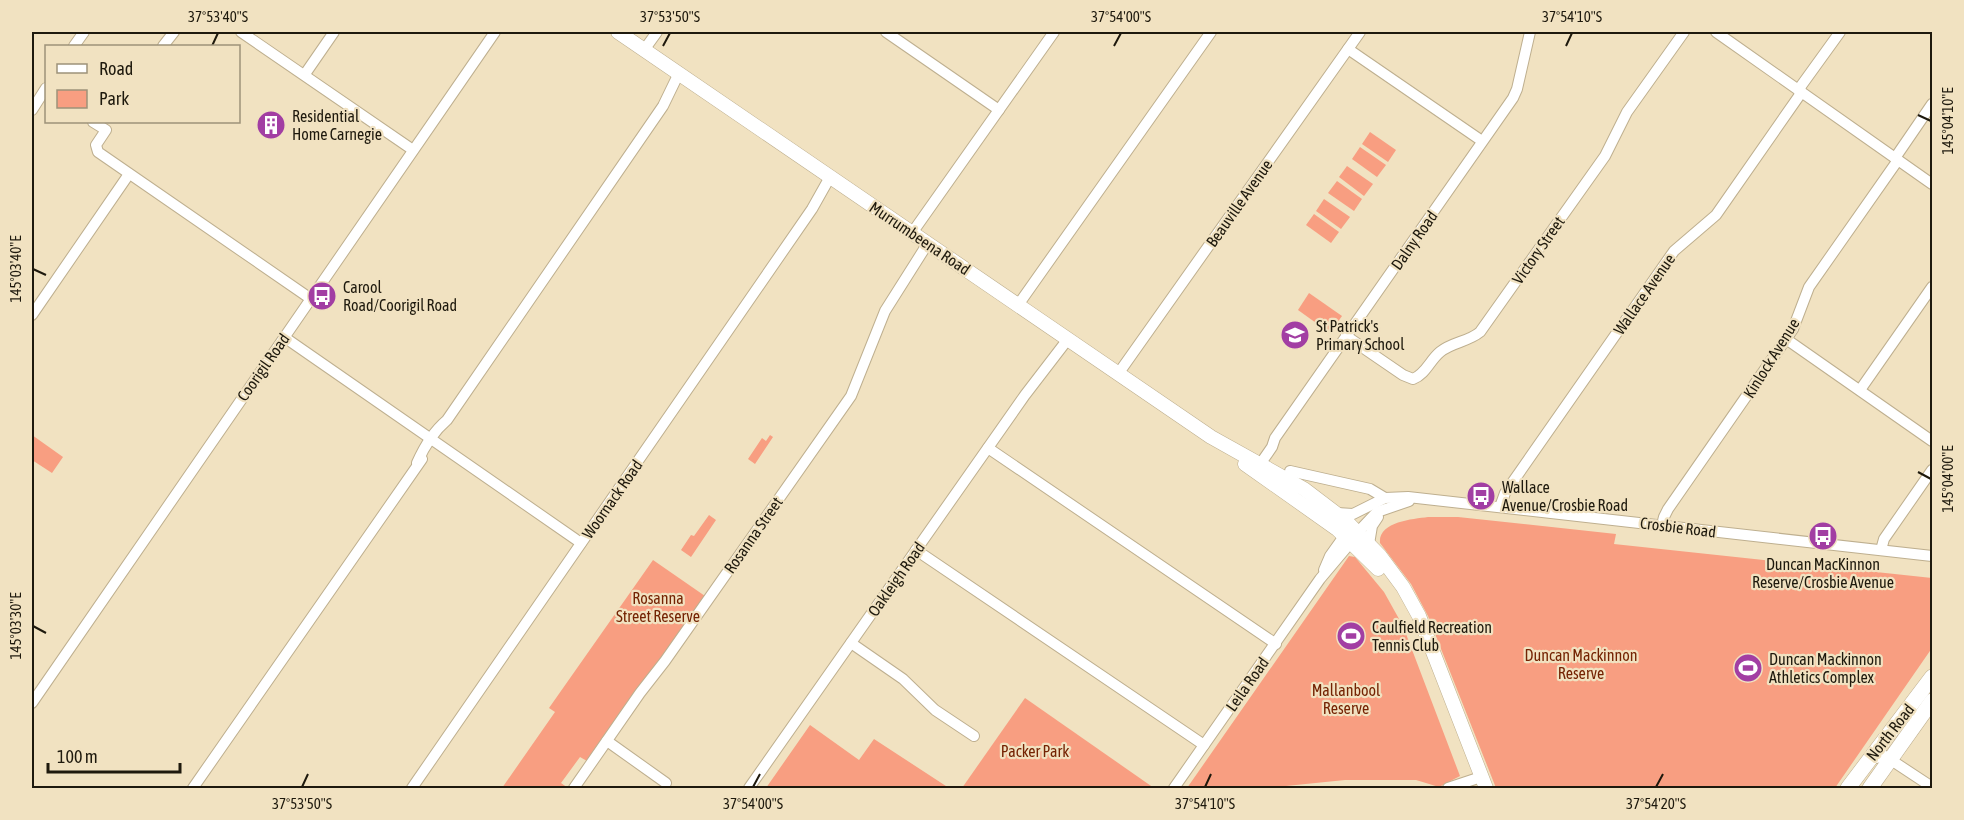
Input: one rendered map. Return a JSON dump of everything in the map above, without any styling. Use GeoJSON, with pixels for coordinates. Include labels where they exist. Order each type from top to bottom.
{"type":"FeatureCollection","features":[{"type":"Feature","properties":{"kind":"highway","name":"North Road"},"geometry":{"type":"LineString","coordinates":[[1848,789],[1932,677]]}},
{"type":"Feature","properties":{"kind":"highway","name":"North Road"},"geometry":{"type":"LineString","coordinates":[[1870,789],[1932,701]]}},
{"type":"Feature","properties":{"kind":"main road","name":"Murrumbeena Road"},"geometry":{"type":"LineString","coordinates":[[618,32],[1369,544],[1403,587],[1419,616],[1479,784]]}},
{"type":"Feature","properties":{"kind":"main road","name":"Murrumbeena Road"},"geometry":{"type":"LineString","coordinates":[[1255,466],[1292,481],[1337,513],[1387,579],[1405,609],[1479,784]]}},
{"type":"Feature","properties":{"kind":"street"},"geometry":{"type":"LineString","coordinates":[[165,45],[174,32]]}},
{"type":"Feature","properties":{"kind":"street"},"geometry":{"type":"LineString","coordinates":[[242,32],[413,150]]}},
{"type":"Feature","properties":{"kind":"street"},"geometry":{"type":"LineString","coordinates":[[305,74],[334,32]]}},
{"type":"Feature","properties":{"kind":"street","name":"Coorigil Road"},"geometry":{"type":"LineString","coordinates":[[32,703],[495,32]]}},
{"type":"Feature","properties":{"kind":"street"},"geometry":{"type":"LineString","coordinates":[[644,50],[657,32]]}},
{"type":"Feature","properties":{"kind":"street"},"geometry":{"type":"LineString","coordinates":[[886,32],[999,110]]}},
{"type":"Feature","properties":{"kind":"street"},"geometry":{"type":"LineString","coordinates":[[912,233],[1054,32]]}},
{"type":"Feature","properties":{"kind":"street"},"geometry":{"type":"LineString","coordinates":[[1018,305],[1211,32]]}},
{"type":"Feature","properties":{"kind":"street","name":"Beauville Avenue"},"geometry":{"type":"LineString","coordinates":[[1118,374],[1360,32]]}},
{"type":"Feature","properties":{"kind":"street","name":"Dalny Road"},"geometry":{"type":"LineString","coordinates":[[1255,466],[1268,443],[1275,438],[1516,93],[1530,32]]}},
{"type":"Feature","properties":{"kind":"street","name":"Victory Street"},"geometry":{"type":"LineString","coordinates":[[1346,336],[1403,375],[1413,379],[1423,373],[1441,350],[1480,332],[1605,156],[1627,112],[1684,32]]}},
{"type":"Feature","properties":{"kind":"street"},"geometry":{"type":"LineString","coordinates":[[1716,32],[1932,184]]}},
{"type":"Feature","properties":{"kind":"street","name":"Wallace Avenue"},"geometry":{"type":"LineString","coordinates":[[1500,507],[1505,493],[1674,251],[1716,215],[1799,96],[1801,86],[1840,32]]}},
{"type":"Feature","properties":{"kind":"street"},"geometry":{"type":"LineString","coordinates":[[1348,49],[1482,141]]}},
{"type":"Feature","properties":{"kind":"street"},"geometry":{"type":"LineString","coordinates":[[193,789],[433,440],[444,429],[447,420],[683,76]]}},
{"type":"Feature","properties":{"kind":"street"},"geometry":{"type":"LineString","coordinates":[[32,110],[45,90]]}},
{"type":"Feature","properties":{"kind":"street","name":"Kinlock Avenue"},"geometry":{"type":"LineString","coordinates":[[1662,525],[1668,509],[1793,329],[1809,287],[1932,104]]}},
{"type":"Feature","properties":{"kind":"street"},"geometry":{"type":"LineString","coordinates":[[109,126],[96,145],[98,152],[311,299]]}},
{"type":"Feature","properties":{"kind":"street"},"geometry":{"type":"LineString","coordinates":[[32,315],[129,174]]}},
{"type":"Feature","properties":{"kind":"street","name":"Woornack Road"},"geometry":{"type":"LineString","coordinates":[[412,789],[833,179]]}},
{"type":"Feature","properties":{"kind":"street","name":"Rosanna Street"},"geometry":{"type":"LineString","coordinates":[[574,789],[850,396],[885,311],[930,245]]}},
{"type":"Feature","properties":{"kind":"street"},"geometry":{"type":"LineString","coordinates":[[1860,390],[1932,287]]}},
{"type":"Feature","properties":{"kind":"street"},"geometry":{"type":"LineString","coordinates":[[284,337],[581,543]]}},
{"type":"Feature","properties":{"kind":"street","name":"Oakleigh Road"},"geometry":{"type":"LineString","coordinates":[[749,789],[1065,337]]}},
{"type":"Feature","properties":{"kind":"street"},"geometry":{"type":"LineString","coordinates":[[1786,339],[1932,441]]}},
{"type":"Feature","properties":{"kind":"street"},"geometry":{"type":"LineString","coordinates":[[988,448],[1275,644]]}},
{"type":"Feature","properties":{"kind":"street"},"geometry":{"type":"LineString","coordinates":[[1881,550],[1884,539],[1932,470]]}},
{"type":"Feature","properties":{"kind":"street","name":"Crosbie Road"},"geometry":{"type":"LineString","coordinates":[[1290,471],[1370,489],[1387,502],[1402,496],[1424,498],[1932,556]]}},
{"type":"Feature","properties":{"kind":"street"},"geometry":{"type":"LineString","coordinates":[[1337,513],[1354,514],[1387,502]]}},
{"type":"Feature","properties":{"kind":"street"},"geometry":{"type":"LineString","coordinates":[[1369,544],[1373,525],[1387,502]]}},
{"type":"Feature","properties":{"kind":"street","name":"Leila Road"},"geometry":{"type":"LineString","coordinates":[[1174,789],[1353,534],[1387,502]]}},
{"type":"Feature","properties":{"kind":"street"},"geometry":{"type":"LineString","coordinates":[[916,550],[1204,745]]}},
{"type":"Feature","properties":{"kind":"street"},"geometry":{"type":"LineString","coordinates":[[851,643],[903,679],[935,711],[974,736]]}},
{"type":"Feature","properties":{"kind":"street"},"geometry":{"type":"LineString","coordinates":[[607,741],[666,783]]}},
{"type":"Feature","properties":{"kind":"street"},"geometry":{"type":"LineString","coordinates":[[1868,760],[1880,756],[1891,759],[1932,787]]}},
{"type":"Feature","properties":{"kind":"street"},"geometry":{"type":"LineString","coordinates":[[1448,789],[1479,784]]}},
{"type":"Feature","properties":{"kind":"green space"},"geometry":{"type":"Polygon","coordinates":[[[1370,132],[1396,150],[1388,162],[1362,144],[1370,132]]]}},
{"type":"Feature","properties":{"kind":"green space"},"geometry":{"type":"Polygon","coordinates":[[[1360,147],[1386,165],[1377,177],[1352,159],[1360,147]]]}},
{"type":"Feature","properties":{"kind":"green space"},"geometry":{"type":"Polygon","coordinates":[[[1347,166],[1373,184],[1364,196],[1339,177],[1347,166]]]}},
{"type":"Feature","properties":{"kind":"green space"},"geometry":{"type":"Polygon","coordinates":[[[1337,181],[1362,199],[1354,211],[1328,193],[1337,181]]]}},
{"type":"Feature","properties":{"kind":"green space"},"geometry":{"type":"Polygon","coordinates":[[[1324,199],[1350,217],[1341,229],[1316,211],[1324,199]]]}},
{"type":"Feature","properties":{"kind":"green space"},"geometry":{"type":"Polygon","coordinates":[[[1314,214],[1339,232],[1331,243],[1306,225],[1314,214]]]}},
{"type":"Feature","properties":{"kind":"green space"},"geometry":{"type":"Polygon","coordinates":[[[1309,293],[1342,316],[1330,333],[1298,310],[1309,293]]]}},
{"type":"Feature","properties":{"kind":"green space"},"geometry":{"type":"Polygon","coordinates":[[[32,435],[63,457],[52,473],[32,460],[32,435]]]}},
{"type":"Feature","properties":{"kind":"green space"},"geometry":{"type":"Polygon","coordinates":[[[770,435],[773,437],[755,464],[748,459],[762,438],[766,441],[770,435]]]}},
{"type":"Feature","properties":{"kind":"green space"},"geometry":{"type":"Polygon","coordinates":[[[709,515],[716,520],[691,557],[681,550],[709,515]]]}},
{"type":"Feature","properties":{"kind":"green space","name":"Duncan Mackinnon Reserve"},"geometry":{"type":"Polygon","coordinates":[[[1428,517],[1458,517],[1616,534],[1614,544],[1932,578],[1932,648],[1835,788],[1496,788],[1428,616],[1411,584],[1380,543],[1384,530],[1390,526],[1428,517]]]}},
{"type":"Feature","properties":{"kind":"green space","name":"Mallanbool Reserve"},"geometry":{"type":"Polygon","coordinates":[[[1349,556],[1355,557],[1384,592],[1403,626],[1460,776],[1439,787],[1416,780],[1345,780],[1280,788],[1187,788],[1349,556]]]}},
{"type":"Feature","properties":{"kind":"green space","name":"Rosanna Street Reserve"},"geometry":{"type":"Polygon","coordinates":[[[653,560],[705,596],[587,761],[580,757],[561,783],[568,788],[502,788],[555,712],[549,708],[653,560]]]}},
{"type":"Feature","properties":{"kind":"green space","name":"Packer Park"},"geometry":{"type":"Polygon","coordinates":[[[1025,698],[1154,788],[962,788],[1025,698]]]}},
{"type":"Feature","properties":{"kind":"green space"},"geometry":{"type":"Polygon","coordinates":[[[810,725],[859,760],[874,739],[949,788],[766,788],[810,725]]]}},
{"type":"Feature","properties":{"kind":"place","name":"Residential Home Carnegie"},"geometry":{"type":"Point","coordinates":[271,125]}},
{"type":"Feature","properties":{"kind":"place","name":"Carool Road/Coorigil Road"},"geometry":{"type":"Point","coordinates":[322,296]}},
{"type":"Feature","properties":{"kind":"place","name":"St Patrick's Primary School"},"geometry":{"type":"Point","coordinates":[1295,335]}},
{"type":"Feature","properties":{"kind":"place","name":"Wallace Avenue/Crosbie Road"},"geometry":{"type":"Point","coordinates":[1481,496]}},
{"type":"Feature","properties":{"kind":"place","name":"Duncan MacKinnon Reserve/Crosbie Avenue"},"geometry":{"type":"Point","coordinates":[1823,536]}},
{"type":"Feature","properties":{"kind":"place","name":"Caulfield Recreation Tennis Club"},"geometry":{"type":"Point","coordinates":[1351,636]}},
{"type":"Feature","properties":{"kind":"place","name":"Duncan Mackinnon Athletics Complex"},"geometry":{"type":"Point","coordinates":[1748,668]}}]}
